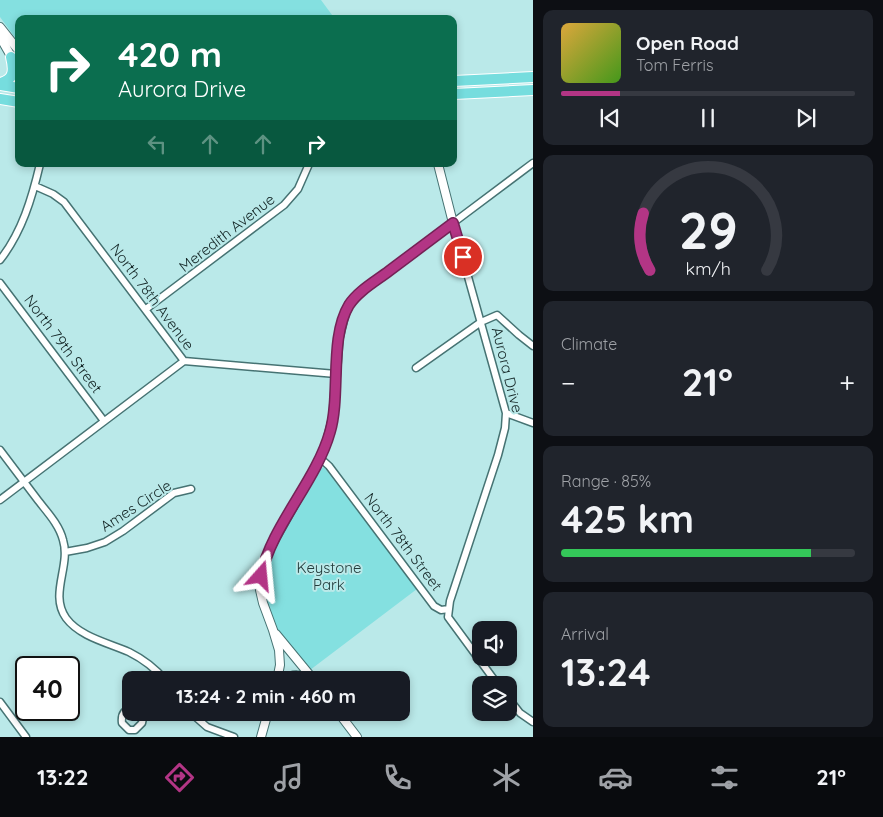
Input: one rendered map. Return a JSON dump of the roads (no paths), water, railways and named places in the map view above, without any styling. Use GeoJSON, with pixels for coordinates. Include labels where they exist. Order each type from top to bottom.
{"type":"FeatureCollection","features":[{"type":"Feature","properties":{"kind":"main road"},"geometry":{"type":"LineString","coordinates":[[0,84],[6,82],[12,76],[15,54]]}},
{"type":"Feature","properties":{"kind":"main road"},"geometry":{"type":"LineString","coordinates":[[457,81],[533,77]]}},
{"type":"Feature","properties":{"kind":"main road"},"geometry":{"type":"LineString","coordinates":[[0,84],[15,87]]}},
{"type":"Feature","properties":{"kind":"main road"},"geometry":{"type":"LineString","coordinates":[[457,94],[533,90]]}},
{"type":"Feature","properties":{"kind":"main road"},"geometry":{"type":"LineString","coordinates":[[0,98],[15,101]]}},
{"type":"Feature","properties":{"kind":"street"},"geometry":{"type":"LineString","coordinates":[[0,28],[15,54]]}},
{"type":"Feature","properties":{"kind":"street"},"geometry":{"type":"LineString","coordinates":[[0,37],[15,54]]}},
{"type":"Feature","properties":{"kind":"street"},"geometry":{"type":"LineString","coordinates":[[278,671],[280,657],[261,596],[262,569],[273,543],[320,458],[330,431],[342,321],[354,299],[374,282],[533,164]]}},
{"type":"Feature","properties":{"kind":"street"},"geometry":{"type":"LineString","coordinates":[[0,260],[22,224],[39,167]]}},
{"type":"Feature","properties":{"kind":"street","name":"Meredith Avenue"},"geometry":{"type":"LineString","coordinates":[[146,309],[284,205],[298,189],[307,167]]}},
{"type":"Feature","properties":{"kind":"street","name":"Aurora Drive"},"geometry":{"type":"LineString","coordinates":[[439,167],[506,413],[505,428],[498,453],[449,609]]}},
{"type":"Feature","properties":{"kind":"street","name":"North 78th Avenue"},"geometry":{"type":"LineString","coordinates":[[35,186],[54,194],[64,202],[184,361],[336,374]]}},
{"type":"Feature","properties":{"kind":"street","name":"North 79th Street"},"geometry":{"type":"LineString","coordinates":[[0,283],[104,421]]}},
{"type":"Feature","properties":{"kind":"street"},"geometry":{"type":"LineString","coordinates":[[416,368],[481,322],[497,315],[533,346]]}},
{"type":"Feature","properties":{"kind":"street"},"geometry":{"type":"LineString","coordinates":[[0,500],[184,361]]}},
{"type":"Feature","properties":{"kind":"street"},"geometry":{"type":"LineString","coordinates":[[506,413],[533,423]]}},
{"type":"Feature","properties":{"kind":"street"},"geometry":{"type":"LineString","coordinates":[[0,450],[58,528],[63,539],[65,565],[59,601],[67,620],[81,631],[131,653],[143,660],[155,671]]}},
{"type":"Feature","properties":{"kind":"street","name":"North 78th Street"},"geometry":{"type":"LineString","coordinates":[[320,458],[329,466],[434,606],[441,610],[449,609],[448,617],[491,676]]}},
{"type":"Feature","properties":{"kind":"street","name":"Ames Circle"},"geometry":{"type":"LineString","coordinates":[[65,552],[105,542],[174,493],[191,488]]}},
{"type":"Feature","properties":{"kind":"street"},"geometry":{"type":"LineString","coordinates":[[273,630],[306,671]]}},
{"type":"Feature","properties":{"kind":"street"},"geometry":{"type":"LineString","coordinates":[[0,702],[26,737]]}},
{"type":"Feature","properties":{"kind":"street"},"geometry":{"type":"LineString","coordinates":[[517,709],[533,722]]}},
{"type":"Feature","properties":{"kind":"street"},"geometry":{"type":"LineString","coordinates":[[122,716],[122,723],[130,730],[135,730],[142,721]]}},
{"type":"Feature","properties":{"kind":"street"},"geometry":{"type":"LineString","coordinates":[[200,721],[206,727],[234,737]]}},
{"type":"Feature","properties":{"kind":"street"},"geometry":{"type":"LineString","coordinates":[[261,737],[265,721]]}},
{"type":"Feature","properties":{"kind":"street"},"geometry":{"type":"LineString","coordinates":[[344,721],[356,737]]}},
{"type":"Feature","properties":{"kind":"park label","name":"Keystone Park"},"geometry":{"type":"Point","coordinates":[329,576]}}]}
